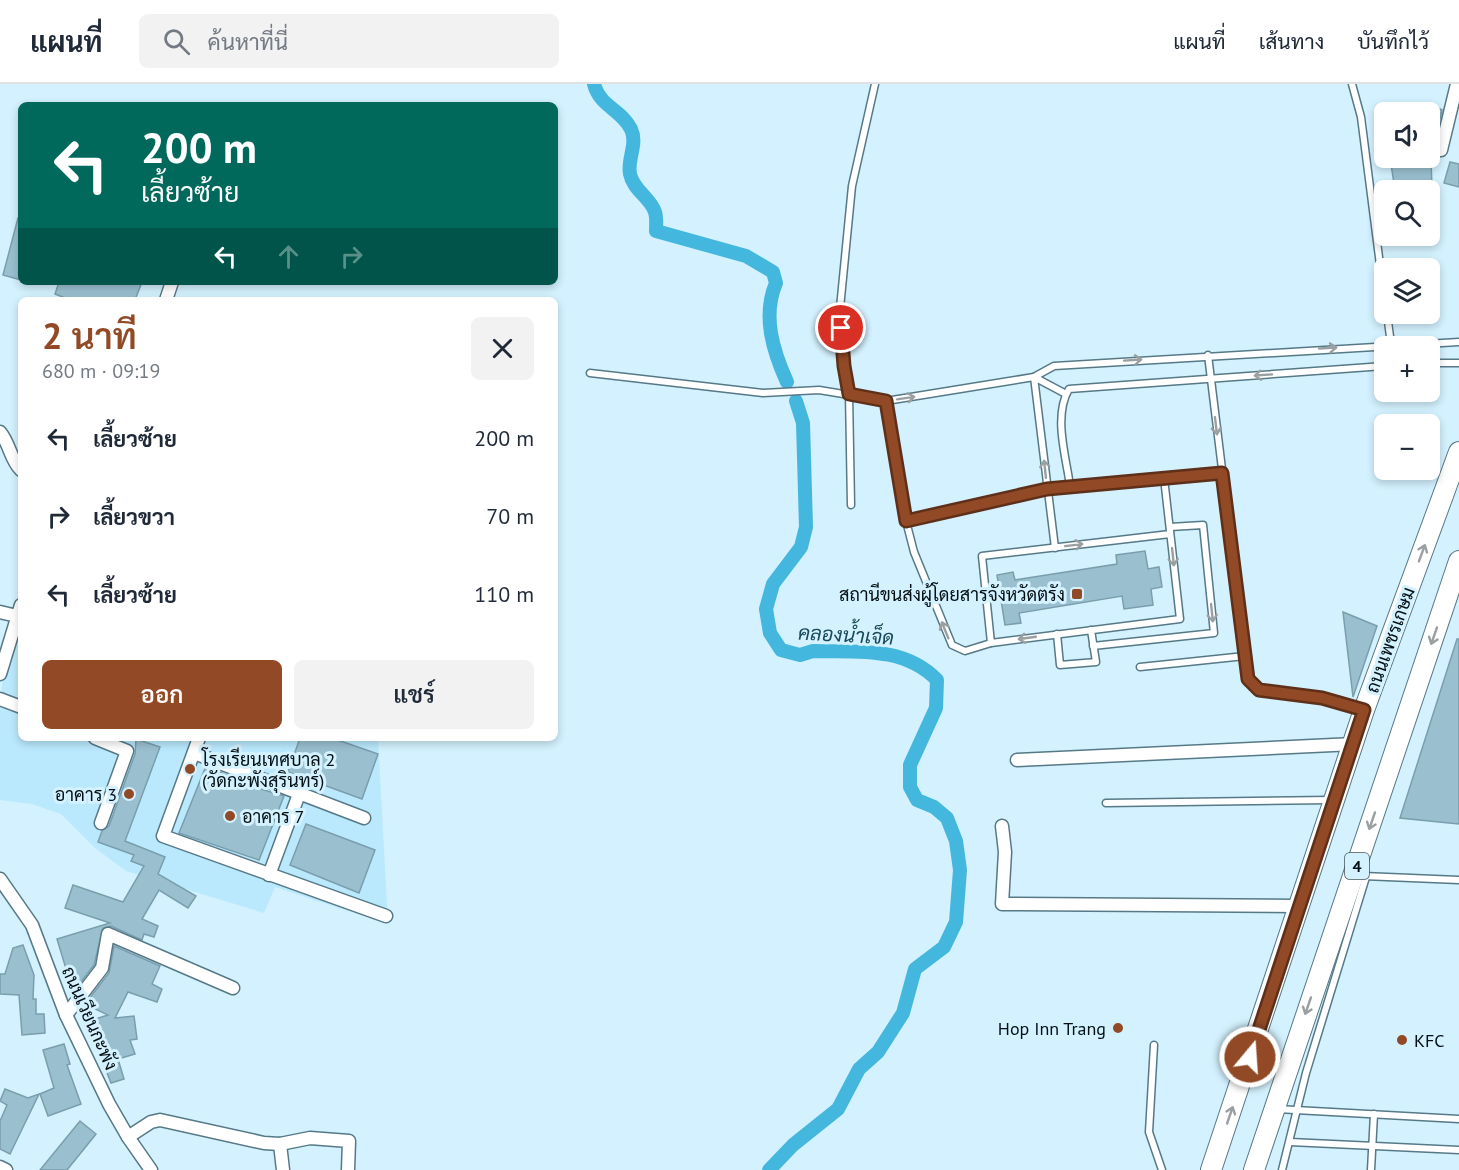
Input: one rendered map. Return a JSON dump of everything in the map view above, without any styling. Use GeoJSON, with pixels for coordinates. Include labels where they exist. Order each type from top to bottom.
{"type":"FeatureCollection","features":[{"type":"Feature","properties":{"kind":"main road","name":"ถนนเพชรเกษม"},"geometry":{"type":"LineString","coordinates":[[1211,1170],[1364,710],[1459,452]]}},
{"type":"Feature","properties":{"kind":"main road","name":"4"},"geometry":{"type":"LineString","coordinates":[[1254,1170],[1272,1109],[1360,876],[1459,561]]}},
{"type":"Feature","properties":{"kind":"street"},"geometry":{"type":"LineString","coordinates":[[1441,150],[1457,84]]}},
{"type":"Feature","properties":{"kind":"street"},"geometry":{"type":"LineString","coordinates":[[0,432],[7,441],[14,463],[18,467]]}},
{"type":"Feature","properties":{"kind":"street"},"geometry":{"type":"LineString","coordinates":[[0,612],[18,611]]}},
{"type":"Feature","properties":{"kind":"street"},"geometry":{"type":"LineString","coordinates":[[0,674],[18,614]]}},
{"type":"Feature","properties":{"kind":"street"},"geometry":{"type":"LineString","coordinates":[[0,699],[18,706]]}},
{"type":"Feature","properties":{"kind":"street"},"geometry":{"type":"LineString","coordinates":[[101,822],[127,751],[102,741]]}},
{"type":"Feature","properties":{"kind":"street"},"geometry":{"type":"LineString","coordinates":[[198,741],[163,836],[386,916]]}},
{"type":"Feature","properties":{"kind":"street"},"geometry":{"type":"LineString","coordinates":[[1017,760],[1354,744]]}},
{"type":"Feature","properties":{"kind":"street"},"geometry":{"type":"LineString","coordinates":[[194,753],[364,818]]}},
{"type":"Feature","properties":{"kind":"street"},"geometry":{"type":"LineString","coordinates":[[269,874],[299,794]]}},
{"type":"Feature","properties":{"kind":"street"},"geometry":{"type":"LineString","coordinates":[[1002,826],[1005,852],[1002,904],[1300,906]]}},
{"type":"Feature","properties":{"kind":"street","name":"ถนนเวียนกะพัง"},"geometry":{"type":"LineString","coordinates":[[0,879],[32,926],[66,1015],[145,1167]]}},
{"type":"Feature","properties":{"kind":"street"},"geometry":{"type":"LineString","coordinates":[[66,1015],[102,968],[108,934],[233,988]]}},
{"type":"Feature","properties":{"kind":"street"},"geometry":{"type":"LineString","coordinates":[[128,1137],[152,1122],[160,1120],[177,1122],[213,1133],[280,1144],[310,1138],[349,1141],[348,1170]]}},
{"type":"Feature","properties":{"kind":"street"},"geometry":{"type":"LineString","coordinates":[[280,1144],[283,1170]]}},
{"type":"Feature","properties":{"kind":"street"},"geometry":{"type":"LineString","coordinates":[[0,1167],[6,1170]]}},
{"type":"Feature","properties":{"kind":"lane"},"geometry":{"type":"LineString","coordinates":[[851,505],[849,394],[844,366],[840,308],[852,186],[875,84]]}},
{"type":"Feature","properties":{"kind":"lane"},"geometry":{"type":"LineString","coordinates":[[1352,84],[1361,117],[1379,258]]}},
{"type":"Feature","properties":{"kind":"lane"},"geometry":{"type":"LineString","coordinates":[[1440,343],[1459,342]]}},
{"type":"Feature","properties":{"kind":"lane"},"geometry":{"type":"LineString","coordinates":[[590,373],[763,393],[819,390],[886,401],[1034,377],[1054,366],[1374,345]]}},
{"type":"Feature","properties":{"kind":"lane"},"geometry":{"type":"LineString","coordinates":[[1208,355],[1248,679],[1259,690],[1322,698],[1364,710]]}},
{"type":"Feature","properties":{"kind":"lane"},"geometry":{"type":"LineString","coordinates":[[1440,363],[1459,363]]}},
{"type":"Feature","properties":{"kind":"lane"},"geometry":{"type":"LineString","coordinates":[[1070,486],[1061,412],[1069,389],[1079,386],[1374,367]]}},
{"type":"Feature","properties":{"kind":"lane"},"geometry":{"type":"LineString","coordinates":[[1034,377],[1066,394]]}},
{"type":"Feature","properties":{"kind":"lane"},"geometry":{"type":"LineString","coordinates":[[1034,377],[1055,548]]}},
{"type":"Feature","properties":{"kind":"lane"},"geometry":{"type":"LineString","coordinates":[[886,401],[906,521],[914,552],[952,645],[965,651],[992,643],[1179,619],[1164,478]]}},
{"type":"Feature","properties":{"kind":"lane"},"geometry":{"type":"LineString","coordinates":[[906,521],[1047,489],[1222,473]]}},
{"type":"Feature","properties":{"kind":"lane"},"geometry":{"type":"LineString","coordinates":[[992,643],[982,556],[1055,548],[1203,525],[1214,633],[1094,646]]}},
{"type":"Feature","properties":{"kind":"lane"},"geometry":{"type":"LineString","coordinates":[[1057,634],[1060,666],[1096,662],[1091,630]]}},
{"type":"Feature","properties":{"kind":"lane"},"geometry":{"type":"LineString","coordinates":[[1140,667],[1245,656]]}},
{"type":"Feature","properties":{"kind":"lane"},"geometry":{"type":"LineString","coordinates":[[1106,803],[1335,800]]}},
{"type":"Feature","properties":{"kind":"lane"},"geometry":{"type":"LineString","coordinates":[[1281,1170],[1299,1110],[1306,1073],[1360,876],[1459,880]]}},
{"type":"Feature","properties":{"kind":"lane"},"geometry":{"type":"LineString","coordinates":[[1154,1045],[1149,1132],[1162,1170]]}},
{"type":"Feature","properties":{"kind":"lane"},"geometry":{"type":"LineString","coordinates":[[1272,1109],[1459,1119]]}},
{"type":"Feature","properties":{"kind":"lane"},"geometry":{"type":"LineString","coordinates":[[1371,1170],[1374,1114]]}},
{"type":"Feature","properties":{"kind":"lane"},"geometry":{"type":"LineString","coordinates":[[1290,1142],[1459,1150]]}},
{"type":"Feature","properties":{"kind":"shaded area","name":"โรงเรียนเทศบาล 2 (วัดกะพังสุรินทร์)"},"geometry":{"type":"Polygon","coordinates":[[[18,633],[18,741],[378,741],[388,924],[275,887],[264,913],[126,871],[95,848],[61,814],[32,804],[0,800],[0,706],[3,677],[18,633]]]}},
{"type":"Feature","properties":{"kind":"building"},"geometry":{"type":"Polygon","coordinates":[[[1450,162],[1459,164],[1459,187],[1444,183],[1450,162]]]}},
{"type":"Feature","properties":{"kind":"building"},"geometry":{"type":"Polygon","coordinates":[[[1392,168],[1431,168],[1432,180],[1393,180],[1392,168]]]}},
{"type":"Feature","properties":{"kind":"building"},"geometry":{"type":"Polygon","coordinates":[[[18,218],[18,279],[3,275],[18,218]]]}},
{"type":"Feature","properties":{"kind":"building"},"geometry":{"type":"Polygon","coordinates":[[[58,285],[141,285],[136,297],[62,297],[55,294],[58,285]]]}},
{"type":"Feature","properties":{"kind":"building"},"geometry":{"type":"Polygon","coordinates":[[[1145,551],[1148,569],[1159,567],[1162,587],[1151,589],[1153,605],[1124,609],[1122,596],[1019,613],[1021,623],[1005,625],[997,575],[1013,572],[1015,580],[1117,564],[1116,555],[1145,551]]]}},
{"type":"Feature","properties":{"kind":"building"},"geometry":{"type":"Polygon","coordinates":[[[1343,612],[1377,626],[1353,697],[1343,612]]]}},
{"type":"Feature","properties":{"kind":"building"},"geometry":{"type":"Polygon","coordinates":[[[1457,639],[1459,639],[1459,824],[1400,818],[1457,639]]]}},
{"type":"Feature","properties":{"kind":"building"},"geometry":{"type":"Polygon","coordinates":[[[136,741],[160,747],[125,841],[165,857],[158,874],[196,896],[188,908],[159,890],[142,919],[158,926],[154,937],[144,934],[142,940],[111,926],[103,928],[94,965],[73,992],[57,939],[110,923],[65,908],[73,885],[123,902],[144,866],[131,861],[134,855],[98,842],[102,831],[109,826],[135,754],[136,741]]]}},
{"type":"Feature","properties":{"kind":"building"},"geometry":{"type":"Polygon","coordinates":[[[299,741],[341,741],[378,754],[362,799],[288,772],[299,741]]]}},
{"type":"Feature","properties":{"kind":"building"},"geometry":{"type":"Polygon","coordinates":[[[206,766],[254,787],[284,796],[259,860],[179,833],[206,766]]]}},
{"type":"Feature","properties":{"kind":"building"},"geometry":{"type":"Polygon","coordinates":[[[306,824],[375,850],[359,893],[290,865],[306,824]]]}},
{"type":"Feature","properties":{"kind":"building"},"geometry":{"type":"Polygon","coordinates":[[[23,945],[34,975],[33,999],[36,999],[36,1014],[44,1014],[45,1033],[22,1035],[19,995],[0,994],[0,974],[5,974],[13,948],[23,945]]]}},
{"type":"Feature","properties":{"kind":"building"},"geometry":{"type":"Polygon","coordinates":[[[114,946],[160,966],[152,984],[162,989],[157,1002],[128,992],[115,1018],[134,1016],[137,1039],[130,1040],[135,1054],[118,1059],[124,1079],[111,1083],[92,1034],[100,1032],[99,1029],[91,1030],[89,1021],[108,1015],[85,1004],[109,973],[114,946]]]}},
{"type":"Feature","properties":{"kind":"building"},"geometry":{"type":"Polygon","coordinates":[[[64,1044],[70,1064],[67,1065],[81,1104],[48,1116],[40,1094],[54,1088],[43,1050],[64,1044]]]}},
{"type":"Feature","properties":{"kind":"building"},"geometry":{"type":"Polygon","coordinates":[[[5,1089],[28,1098],[39,1094],[10,1154],[0,1149],[0,1121],[7,1105],[0,1101],[5,1089]]]}},
{"type":"Feature","properties":{"kind":"building"},"geometry":{"type":"Polygon","coordinates":[[[80,1121],[96,1134],[67,1170],[40,1170],[80,1121]]]}},
{"type":"Feature","properties":{"kind":"waterway","name":"คลองน้ำเจ็ด"},"geometry":{"type":"LineString","coordinates":[[594,84],[601,98],[627,122],[631,129],[633,146],[630,174],[635,185],[653,207],[656,231],[746,256],[773,272],[776,283],[770,308],[771,333],[777,358],[787,382]]}},
{"type":"Feature","properties":{"kind":"waterway","name":"คลองน้ำเจ็ด"},"geometry":{"type":"LineString","coordinates":[[769,1170],[793,1145],[838,1109],[859,1069],[878,1052],[903,1013],[915,969],[944,947],[956,922],[960,870],[956,841],[947,818],[934,807],[917,800],[910,787],[910,765],[936,708],[937,680],[924,669],[895,656],[846,651],[813,651],[800,655],[781,650],[770,633],[766,609],[773,584],[801,547],[806,527],[803,423],[796,401]]}},
{"type":"Feature","properties":{"kind":"place","name":"สถานีขนส่งผู้โดยสารจังหวัดตรัง"},"geometry":{"type":"Point","coordinates":[1077,594]}},
{"type":"Feature","properties":{"kind":"place","name":"โรงเรียนเทศบาล 2 (วัดกะพังสุรินทร์)"},"geometry":{"type":"Point","coordinates":[190,769]}},
{"type":"Feature","properties":{"kind":"place","name":"อาคาร 3"},"geometry":{"type":"Point","coordinates":[129,794]}},
{"type":"Feature","properties":{"kind":"place","name":"อาคาร 7"},"geometry":{"type":"Point","coordinates":[230,816]}},
{"type":"Feature","properties":{"kind":"place","name":"Hop Inn Trang"},"geometry":{"type":"Point","coordinates":[1118,1028]}},
{"type":"Feature","properties":{"kind":"place","name":"KFC"},"geometry":{"type":"Point","coordinates":[1402,1040]}},
{"type":"Feature","properties":{"kind":"route"},"geometry":{"type":"LineString","coordinates":[[841,328],[849,394],[886,401],[906,521],[1047,489],[1222,473],[1248,679],[1259,690],[1322,698],[1364,710],[1250,1057]]}}]}
